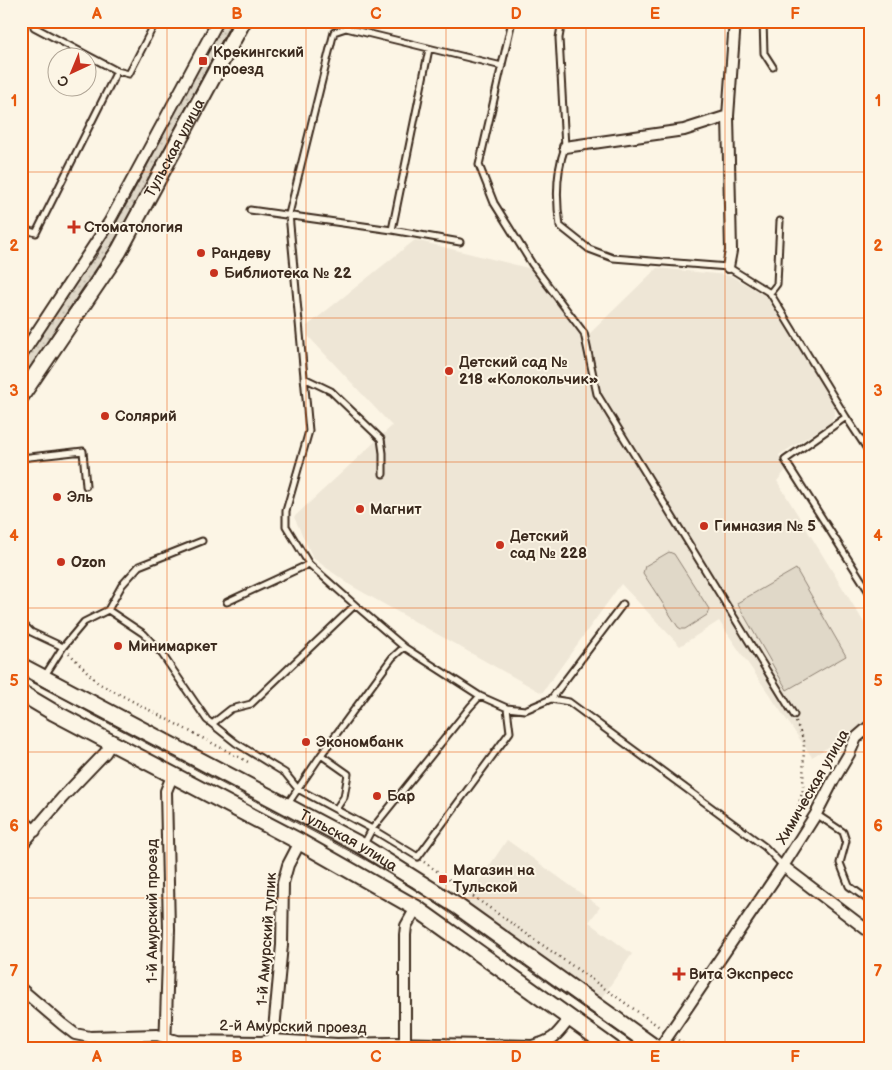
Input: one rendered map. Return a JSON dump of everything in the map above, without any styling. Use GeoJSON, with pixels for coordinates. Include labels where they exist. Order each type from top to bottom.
{"type":"FeatureCollection","features":[{"type":"Feature","properties":{"kind":"street"},"geometry":{"type":"LineString","coordinates":[[21,356],[110,221],[218,21]]}},
{"type":"Feature","properties":{"kind":"street","name":"Тульская улица"},"geometry":{"type":"LineString","coordinates":[[21,396],[120,251],[243,21]]}},
{"type":"Feature","properties":{"kind":"street"},"geometry":{"type":"LineString","coordinates":[[728,267],[731,251],[728,116],[734,21]]}},
{"type":"Feature","properties":{"kind":"street"},"geometry":{"type":"LineString","coordinates":[[565,147],[684,130],[728,116]]}},
{"type":"Feature","properties":{"kind":"street","name":"Тульская улица"},"geometry":{"type":"LineString","coordinates":[[21,666],[362,846],[457,906],[658,1049]]}},
{"type":"Feature","properties":{"kind":"street","name":"Тульская улица"},"geometry":{"type":"LineString","coordinates":[[21,693],[53,712],[300,842],[416,908],[613,1049]]}},
{"type":"Feature","properties":{"kind":"street","name":"Химическая улица"},"geometry":{"type":"LineString","coordinates":[[658,1049],[670,1034],[808,827],[833,780],[850,754],[856,738],[871,725]]}},
{"type":"Feature","properties":{"kind":"street"},"geometry":{"type":"LineString","coordinates":[[21,846],[62,798],[105,753],[112,742]]}},
{"type":"Feature","properties":{"kind":"street","name":"1-й Амурский проезд"},"geometry":{"type":"LineString","coordinates":[[165,1044],[169,930],[166,791],[172,774]]}},
{"type":"Feature","properties":{"kind":"street"},"geometry":{"type":"LineString","coordinates":[[21,819],[35,831]]}},
{"type":"Feature","properties":{"kind":"street","name":"1-й Амурский тупик"},"geometry":{"type":"LineString","coordinates":[[273,1040],[282,945],[283,883],[288,865],[300,842]]}},
{"type":"Feature","properties":{"kind":"street"},"geometry":{"type":"LineString","coordinates":[[783,866],[871,933]]}},
{"type":"Feature","properties":{"kind":"street"},"geometry":{"type":"LineString","coordinates":[[405,1046],[404,936],[408,921],[416,908]]}},
{"type":"Feature","properties":{"kind":"street","name":"2-й Амурский проезд"},"geometry":{"type":"LineString","coordinates":[[21,989],[75,1034],[90,1037],[157,1035],[165,1044],[177,1042],[262,1042],[273,1040],[405,1046],[532,1046],[548,1042],[570,1018]]}},
{"type":"Feature","properties":{"kind":"lane"},"geometry":{"type":"LineString","coordinates":[[34,27],[117,71],[129,74],[156,21]]}},
{"type":"Feature","properties":{"kind":"lane"},"geometry":{"type":"LineString","coordinates":[[346,28],[351,21]]}},
{"type":"Feature","properties":{"kind":"lane"},"geometry":{"type":"LineString","coordinates":[[512,21],[480,166],[494,203],[532,264],[584,333],[597,394],[794,715]]}},
{"type":"Feature","properties":{"kind":"lane"},"geometry":{"type":"LineString","coordinates":[[562,21],[559,38],[565,147],[561,156],[556,199],[560,226],[588,249],[613,258],[728,267],[770,294],[871,455]]}},
{"type":"Feature","properties":{"kind":"lane"},"geometry":{"type":"LineString","coordinates":[[762,21],[764,53],[773,67]]}},
{"type":"Feature","properties":{"kind":"lane"},"geometry":{"type":"LineString","coordinates":[[502,66],[346,28],[334,32],[289,214],[309,431],[286,511],[286,526],[309,564],[404,647],[480,696],[507,708],[525,710],[551,699],[623,604]]}},
{"type":"Feature","properties":{"kind":"lane"},"geometry":{"type":"LineString","coordinates":[[392,230],[429,49]]}},
{"type":"Feature","properties":{"kind":"lane"},"geometry":{"type":"LineString","coordinates":[[21,232],[23,229],[36,233],[117,71]]}},
{"type":"Feature","properties":{"kind":"lane"},"geometry":{"type":"LineString","coordinates":[[250,210],[289,214],[460,242]]}},
{"type":"Feature","properties":{"kind":"lane"},"geometry":{"type":"LineString","coordinates":[[770,294],[777,284],[780,221]]}},
{"type":"Feature","properties":{"kind":"lane"},"geometry":{"type":"LineString","coordinates":[[304,378],[331,391],[381,439],[383,474]]}},
{"type":"Feature","properties":{"kind":"lane"},"geometry":{"type":"LineString","coordinates":[[846,417],[785,460],[871,595]]}},
{"type":"Feature","properties":{"kind":"lane"},"geometry":{"type":"LineString","coordinates":[[21,458],[83,451],[86,486]]}},
{"type":"Feature","properties":{"kind":"lane"},"geometry":{"type":"LineString","coordinates":[[44,678],[63,647],[84,622],[108,610],[122,586],[139,566],[202,541]]}},
{"type":"Feature","properties":{"kind":"lane"},"geometry":{"type":"LineString","coordinates":[[227,602],[309,564]]}},
{"type":"Feature","properties":{"kind":"lane"},"geometry":{"type":"LineString","coordinates":[[212,724],[231,709],[251,704],[355,605]]}},
{"type":"Feature","properties":{"kind":"lane"},"geometry":{"type":"LineString","coordinates":[[108,610],[144,634],[162,654],[207,720],[212,724],[236,742],[285,773],[298,789],[372,829],[418,857],[510,732],[507,708]]}},
{"type":"Feature","properties":{"kind":"lane"},"geometry":{"type":"LineString","coordinates":[[21,622],[31,632],[63,647]]}},
{"type":"Feature","properties":{"kind":"lane"},"geometry":{"type":"LineString","coordinates":[[287,807],[320,755],[392,658],[404,647]]}},
{"type":"Feature","properties":{"kind":"lane"},"geometry":{"type":"LineString","coordinates":[[362,846],[372,829],[480,696]]}},
{"type":"Feature","properties":{"kind":"lane"},"geometry":{"type":"LineString","coordinates":[[551,699],[569,702],[765,847],[783,866]]}},
{"type":"Feature","properties":{"kind":"lane"},"geometry":{"type":"LineString","coordinates":[[320,755],[348,774],[344,797],[336,809]]}},
{"type":"Feature","properties":{"kind":"lane"},"geometry":{"type":"LineString","coordinates":[[816,814],[843,832],[846,840],[840,863],[848,886],[871,902]]}},
{"type":"Feature","properties":{"kind":"path"},"geometry":{"type":"LineString","coordinates":[[63,647],[98,683],[254,765]]}},
{"type":"Feature","properties":{"kind":"path"},"geometry":{"type":"LineString","coordinates":[[794,715],[804,741],[803,790],[795,816],[808,827]]}},
{"type":"Feature","properties":{"kind":"path"},"geometry":{"type":"LineString","coordinates":[[418,857],[691,1049]]}},
{"type":"Feature","properties":{"kind":"shaded area"},"geometry":{"type":"Polygon","coordinates":[[[221,21],[236,21],[124,230],[21,386],[21,363],[83,268],[221,21]]]}},
{"type":"Feature","properties":{"kind":"shaded area"},"geometry":{"type":"Polygon","coordinates":[[[415,240],[532,269],[583,340],[657,268],[726,275],[766,296],[834,403],[835,413],[831,422],[779,455],[786,470],[777,481],[871,634],[871,721],[812,757],[719,621],[680,646],[621,584],[542,693],[350,585],[313,558],[294,517],[392,426],[308,336],[307,326],[415,240]]]}},
{"type":"Feature","properties":{"kind":"shaded area"},"geometry":{"type":"Polygon","coordinates":[[[669,552],[674,554],[709,609],[707,615],[685,629],[678,627],[643,573],[645,566],[669,552]]]}},
{"type":"Feature","properties":{"kind":"shaded area"},"geometry":{"type":"Polygon","coordinates":[[[796,569],[846,656],[787,690],[737,603],[796,569]]]}},
{"type":"Feature","properties":{"kind":"shaded area"},"geometry":{"type":"Polygon","coordinates":[[[507,840],[600,907],[589,922],[632,954],[600,1000],[464,903],[507,840]]]}},
{"type":"Feature","properties":{"kind":"tram line"},"geometry":{"type":"LineString","coordinates":[[21,380],[92,278],[122,228],[232,21]]}},
{"type":"Feature","properties":{"kind":"tram line"},"geometry":{"type":"LineString","coordinates":[[94,260],[170,122]]}},
{"type":"Feature","properties":{"kind":"tram line"},"geometry":{"type":"LineString","coordinates":[[21,674],[95,716],[359,856],[413,887],[641,1049]]}},
{"type":"Feature","properties":{"kind":"place","name":"Крекингский проезд"},"geometry":{"type":"Point","coordinates":[203,61]}},
{"type":"Feature","properties":{"kind":"place","name":"Стоматология"},"geometry":{"type":"Point","coordinates":[74,227]}},
{"type":"Feature","properties":{"kind":"place","name":"Рандеву"},"geometry":{"type":"Point","coordinates":[201,253]}},
{"type":"Feature","properties":{"kind":"place","name":"Библиотека № 22"},"geometry":{"type":"Point","coordinates":[214,273]}},
{"type":"Feature","properties":{"kind":"place","name":"Детский сад № 218 «Колокольчик»"},"geometry":{"type":"Point","coordinates":[449,371]}},
{"type":"Feature","properties":{"kind":"place","name":"Солярий"},"geometry":{"type":"Point","coordinates":[105,416]}},
{"type":"Feature","properties":{"kind":"place","name":"Эль"},"geometry":{"type":"Point","coordinates":[57,497]}},
{"type":"Feature","properties":{"kind":"place","name":"Магнит"},"geometry":{"type":"Point","coordinates":[360,509]}},
{"type":"Feature","properties":{"kind":"place","name":"Гимназия № 5"},"geometry":{"type":"Point","coordinates":[704,526]}},
{"type":"Feature","properties":{"kind":"place","name":"Детский сад № 228"},"geometry":{"type":"Point","coordinates":[500,545]}},
{"type":"Feature","properties":{"kind":"place","name":"Ozon"},"geometry":{"type":"Point","coordinates":[61,562]}},
{"type":"Feature","properties":{"kind":"place","name":"Минимаркет"},"geometry":{"type":"Point","coordinates":[118,646]}},
{"type":"Feature","properties":{"kind":"place","name":"Экономбанк"},"geometry":{"type":"Point","coordinates":[306,742]}},
{"type":"Feature","properties":{"kind":"place","name":"Бар"},"geometry":{"type":"Point","coordinates":[377,796]}},
{"type":"Feature","properties":{"kind":"place","name":"Магазин на Тульской"},"geometry":{"type":"Point","coordinates":[443,879]}},
{"type":"Feature","properties":{"kind":"place","name":"Вита Экспресс"},"geometry":{"type":"Point","coordinates":[679,974]}}]}
